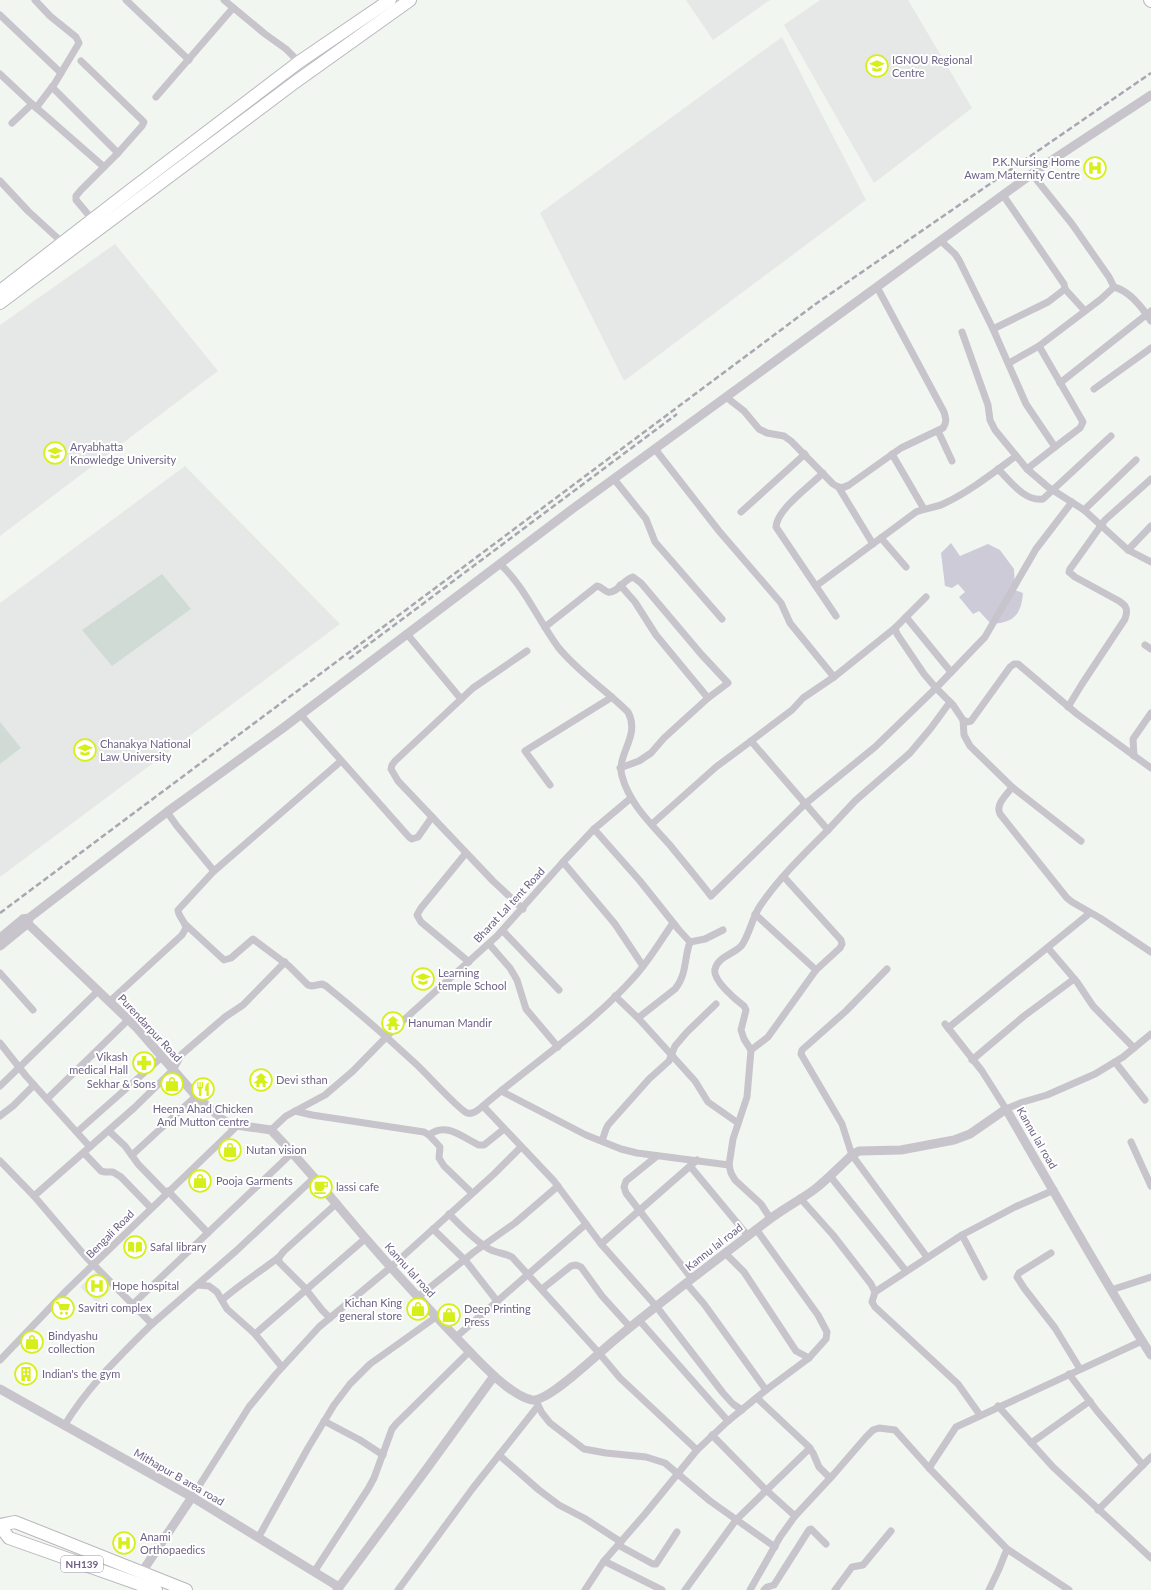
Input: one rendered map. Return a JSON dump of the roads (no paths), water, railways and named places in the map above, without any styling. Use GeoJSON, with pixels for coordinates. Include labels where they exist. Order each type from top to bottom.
{"type":"FeatureCollection","features":[{"type":"Feature","properties":{"kind":"main road"},"geometry":{"type":"LineString","coordinates":[[0,303],[66,246],[92,219],[299,62],[390,0]]}},
{"type":"Feature","properties":{"kind":"main road"},"geometry":{"type":"LineString","coordinates":[[0,290],[171,175],[279,94],[410,0]]}},
{"type":"Feature","properties":{"kind":"main road"},"geometry":{"type":"LineString","coordinates":[[271,83],[279,94]]}},
{"type":"Feature","properties":{"kind":"main road"},"geometry":{"type":"LineString","coordinates":[[163,165],[171,175]]}},
{"type":"Feature","properties":{"kind":"main road"},"geometry":{"type":"LineString","coordinates":[[0,1526],[15,1522]]}},
{"type":"Feature","properties":{"kind":"main road","name":"NH139"},"geometry":{"type":"LineString","coordinates":[[15,1522],[186,1590]]}},
{"type":"Feature","properties":{"kind":"main road","name":"NH139"},"geometry":{"type":"LineString","coordinates":[[0,1526],[4,1537],[156,1590]]}},
{"type":"Feature","properties":{"kind":"main road"},"geometry":{"type":"LineString","coordinates":[[44,1551],[50,1536]]}},
{"type":"Feature","properties":{"kind":"main road"},"geometry":{"type":"LineString","coordinates":[[135,1583],[142,1572]]}},
{"type":"Feature","properties":{"kind":"street"},"geometry":{"type":"LineString","coordinates":[[12,123],[34,106],[52,87],[79,43],[76,37],[50,16],[35,0]]}},
{"type":"Feature","properties":{"kind":"street"},"geometry":{"type":"LineString","coordinates":[[126,0],[189,60]]}},
{"type":"Feature","properties":{"kind":"street"},"geometry":{"type":"LineString","coordinates":[[224,0],[286,49],[299,62]]}},
{"type":"Feature","properties":{"kind":"street"},"geometry":{"type":"LineString","coordinates":[[156,97],[233,8]]}},
{"type":"Feature","properties":{"kind":"street"},"geometry":{"type":"LineString","coordinates":[[0,15],[61,73]]}},
{"type":"Feature","properties":{"kind":"street"},"geometry":{"type":"LineString","coordinates":[[81,61],[144,122],[118,153],[80,190],[76,196],[76,200],[92,219]]}},
{"type":"Feature","properties":{"kind":"street"},"geometry":{"type":"LineString","coordinates":[[0,74],[104,167]]}},
{"type":"Feature","properties":{"kind":"street"},"geometry":{"type":"LineString","coordinates":[[52,87],[118,153]]}},
{"type":"Feature","properties":{"kind":"street"},"geometry":{"type":"LineString","coordinates":[[1,941],[26,920],[167,812],[614,479],[1032,174],[1151,95]]}},
{"type":"Feature","properties":{"kind":"street"},"geometry":{"type":"LineString","coordinates":[[1032,174],[1072,224],[1109,277],[1114,287],[1127,293],[1149,313],[1151,321]]}},
{"type":"Feature","properties":{"kind":"street"},"geometry":{"type":"LineString","coordinates":[[0,181],[28,211],[66,246]]}},
{"type":"Feature","properties":{"kind":"street"},"geometry":{"type":"LineString","coordinates":[[1003,195],[1064,284],[1065,290],[1085,311]]}},
{"type":"Feature","properties":{"kind":"street"},"geometry":{"type":"LineString","coordinates":[[941,241],[955,254],[959,260],[1009,363],[1026,404],[1055,447]]}},
{"type":"Feature","properties":{"kind":"street"},"geometry":{"type":"LineString","coordinates":[[839,488],[843,488],[850,484],[892,454],[938,431],[946,424],[944,412],[910,345],[877,287]]}},
{"type":"Feature","properties":{"kind":"street"},"geometry":{"type":"LineString","coordinates":[[1009,363],[1039,346],[1114,287]]}},
{"type":"Feature","properties":{"kind":"street"},"geometry":{"type":"LineString","coordinates":[[993,329],[1048,302],[1065,290]]}},
{"type":"Feature","properties":{"kind":"street"},"geometry":{"type":"LineString","coordinates":[[1060,383],[1149,313]]}},
{"type":"Feature","properties":{"kind":"street"},"geometry":{"type":"LineString","coordinates":[[962,332],[988,405],[990,420],[995,430],[1016,456],[1037,479],[1053,491],[1084,510],[1128,550],[1151,562]]}},
{"type":"Feature","properties":{"kind":"street"},"geometry":{"type":"LineString","coordinates":[[1027,469],[1080,428],[1083,422],[1039,346]]}},
{"type":"Feature","properties":{"kind":"street"},"geometry":{"type":"LineString","coordinates":[[1094,389],[1151,348]]}},
{"type":"Feature","properties":{"kind":"street"},"geometry":{"type":"LineString","coordinates":[[726,397],[744,411],[759,429],[767,433],[784,436],[805,454],[833,484],[839,488],[873,544]]}},
{"type":"Feature","properties":{"kind":"street"},"geometry":{"type":"LineString","coordinates":[[938,431],[952,461]]}},
{"type":"Feature","properties":{"kind":"street"},"geometry":{"type":"LineString","coordinates":[[998,469],[1013,485],[1031,498],[1037,500],[1043,499],[1111,436]]}},
{"type":"Feature","properties":{"kind":"street"},"geometry":{"type":"LineString","coordinates":[[655,449],[722,534],[781,603],[790,623],[834,677]]}},
{"type":"Feature","properties":{"kind":"street"},"geometry":{"type":"LineString","coordinates":[[741,512],[805,454]]}},
{"type":"Feature","properties":{"kind":"street"},"geometry":{"type":"LineString","coordinates":[[892,454],[924,509]]}},
{"type":"Feature","properties":{"kind":"street"},"geometry":{"type":"LineString","coordinates":[[816,586],[909,517],[924,509],[943,504],[984,480],[1016,456]]}},
{"type":"Feature","properties":{"kind":"street"},"geometry":{"type":"LineString","coordinates":[[1084,510],[1136,460]]}},
{"type":"Feature","properties":{"kind":"street"},"geometry":{"type":"LineString","coordinates":[[823,473],[784,510],[776,522],[776,527],[836,616]]}},
{"type":"Feature","properties":{"kind":"street"},"geometry":{"type":"LineString","coordinates":[[614,479],[646,519],[655,542],[722,619]]}},
{"type":"Feature","properties":{"kind":"street"},"geometry":{"type":"LineString","coordinates":[[1068,707],[1127,614],[1127,609],[1124,604],[1075,577],[1069,572],[1071,565],[1101,525],[1112,513],[1151,479]]}},
{"type":"Feature","properties":{"kind":"street"},"geometry":{"type":"LineString","coordinates":[[500,564],[512,577],[558,646],[574,664],[628,712],[632,724],[632,731],[620,768],[622,777],[631,798],[712,896],[805,804],[866,755],[952,672],[988,632],[1033,553],[1072,502]]}},
{"type":"Feature","properties":{"kind":"street"},"geometry":{"type":"LineString","coordinates":[[1128,550],[1151,526]]}},
{"type":"Feature","properties":{"kind":"street"},"geometry":{"type":"LineString","coordinates":[[881,538],[906,567]]}},
{"type":"Feature","properties":{"kind":"street"},"geometry":{"type":"LineString","coordinates":[[545,627],[597,586],[601,587],[607,592],[611,592],[628,578],[633,577],[637,579],[728,683],[708,698],[664,738],[651,753],[639,761],[620,768]]}},
{"type":"Feature","properties":{"kind":"street"},"geometry":{"type":"LineString","coordinates":[[620,585],[634,602],[656,635],[708,698]]}},
{"type":"Feature","properties":{"kind":"street"},"geometry":{"type":"LineString","coordinates":[[652,824],[716,768],[792,710],[803,698],[834,677],[895,628],[926,597]]}},
{"type":"Feature","properties":{"kind":"street"},"geometry":{"type":"LineString","coordinates":[[906,617],[952,672]]}},
{"type":"Feature","properties":{"kind":"street"},"geometry":{"type":"LineString","coordinates":[[895,628],[897,634],[924,674],[967,722],[971,721],[976,716],[1004,674],[1014,664],[1018,664],[1068,707],[1151,768]]}},
{"type":"Feature","properties":{"kind":"street"},"geometry":{"type":"LineString","coordinates":[[407,634],[461,699]]}},
{"type":"Feature","properties":{"kind":"street"},"geometry":{"type":"LineString","coordinates":[[523,909],[493,881],[432,817],[398,780],[391,769],[392,765],[473,688],[527,651]]}},
{"type":"Feature","properties":{"kind":"street"},"geometry":{"type":"LineString","coordinates":[[550,785],[525,751],[612,697]]}},
{"type":"Feature","properties":{"kind":"street"},"geometry":{"type":"LineString","coordinates":[[770,1218],[761,1204],[735,1180],[729,1165],[730,1152],[747,1097],[751,1050],[744,1039],[741,1030],[746,1010],[744,1006],[730,994],[715,974],[715,968],[718,963],[739,948],[743,943],[755,914],[800,858],[855,801],[910,753],[928,732],[950,702]]}},
{"type":"Feature","properties":{"kind":"street"},"geometry":{"type":"LineString","coordinates":[[1134,756],[1133,739],[1151,713]]}},
{"type":"Feature","properties":{"kind":"street"},"geometry":{"type":"LineString","coordinates":[[300,714],[409,837],[412,839],[418,837],[432,817]]}},
{"type":"Feature","properties":{"kind":"street"},"geometry":{"type":"LineString","coordinates":[[964,720],[964,736],[966,741],[1012,787],[1081,842]]}},
{"type":"Feature","properties":{"kind":"street"},"geometry":{"type":"LineString","coordinates":[[751,741],[828,830]]}},
{"type":"Feature","properties":{"kind":"street"},"geometry":{"type":"LineString","coordinates":[[341,762],[214,871],[178,910],[178,913],[185,924],[224,960],[231,958],[250,940],[253,939],[284,962],[308,985],[312,986],[322,984],[326,986],[386,1038],[466,1112],[473,1113],[483,1106],[583,1026],[615,996],[643,966],[673,923]]}},
{"type":"Feature","properties":{"kind":"street"},"geometry":{"type":"LineString","coordinates":[[1012,787],[999,806],[998,810],[1067,898],[1151,952]]}},
{"type":"Feature","properties":{"kind":"street","name":"Bharat Lal tent Road"},"geometry":{"type":"LineString","coordinates":[[272,1130],[280,1120],[331,1091],[353,1071],[414,1011],[503,931],[594,829],[631,798]]}},
{"type":"Feature","properties":{"kind":"street"},"geometry":{"type":"LineString","coordinates":[[167,812],[214,871]]}},
{"type":"Feature","properties":{"kind":"street"},"geometry":{"type":"LineString","coordinates":[[594,829],[640,881],[690,942]]}},
{"type":"Feature","properties":{"kind":"street"},"geometry":{"type":"LineString","coordinates":[[466,853],[421,908],[417,915],[421,922],[469,962]]}},
{"type":"Feature","properties":{"kind":"street"},"geometry":{"type":"LineString","coordinates":[[563,862],[615,924],[643,966]]}},
{"type":"Feature","properties":{"kind":"street"},"geometry":{"type":"LineString","coordinates":[[751,1050],[762,1043],[773,1031],[816,970],[840,948],[842,944],[841,940],[784,877]]}},
{"type":"Feature","properties":{"kind":"street"},"geometry":{"type":"LineString","coordinates":[[1090,913],[1048,948],[947,1026],[1006,1109],[1058,1091],[1095,1074],[1149,1038]]}},
{"type":"Feature","properties":{"kind":"street"},"geometry":{"type":"LineString","coordinates":[[755,914],[816,970]]}},
{"type":"Feature","properties":{"kind":"street","name":"Purendarpur Road"},"geometry":{"type":"LineString","coordinates":[[26,920],[128,1020],[196,1096],[223,1120],[237,1126],[272,1130]]}},
{"type":"Feature","properties":{"kind":"street"},"geometry":{"type":"LineString","coordinates":[[110,1002],[182,935],[186,928],[185,924]]}},
{"type":"Feature","properties":{"kind":"street"},"geometry":{"type":"LineString","coordinates":[[690,942],[704,939],[723,930]]}},
{"type":"Feature","properties":{"kind":"street"},"geometry":{"type":"LineString","coordinates":[[503,931],[559,990]]}},
{"type":"Feature","properties":{"kind":"street"},"geometry":{"type":"LineString","coordinates":[[638,1018],[675,989],[680,983],[685,970],[686,952],[690,942]]}},
{"type":"Feature","properties":{"kind":"street"},"geometry":{"type":"LineString","coordinates":[[489,944],[510,968],[519,986],[526,1009],[558,1047]]}},
{"type":"Feature","properties":{"kind":"street"},"geometry":{"type":"LineString","coordinates":[[1048,948],[1074,979],[1093,1006],[1134,1048]]}},
{"type":"Feature","properties":{"kind":"street"},"geometry":{"type":"LineString","coordinates":[[34,1196],[109,1131],[173,1070],[182,1054],[225,1016],[244,1005],[284,962]]}},
{"type":"Feature","properties":{"kind":"street"},"geometry":{"type":"LineString","coordinates":[[887,969],[846,1011],[802,1050],[801,1054],[842,1124],[852,1155],[927,1257]]}},
{"type":"Feature","properties":{"kind":"street"},"geometry":{"type":"LineString","coordinates":[[0,973],[33,1010]]}},
{"type":"Feature","properties":{"kind":"street"},"geometry":{"type":"LineString","coordinates":[[972,1060],[1024,1016],[1074,979]]}},
{"type":"Feature","properties":{"kind":"street"},"geometry":{"type":"LineString","coordinates":[[0,1086],[98,991]]}},
{"type":"Feature","properties":{"kind":"street"},"geometry":{"type":"LineString","coordinates":[[615,996],[638,1018],[695,1081],[708,1102],[738,1123]]}},
{"type":"Feature","properties":{"kind":"street"},"geometry":{"type":"LineString","coordinates":[[602,1141],[608,1125],[648,1080],[664,1066],[669,1060],[675,1046],[687,1032],[716,1004]]}},
{"type":"Feature","properties":{"kind":"street"},"geometry":{"type":"LineString","coordinates":[[47,1099],[128,1020]]}},
{"type":"Feature","properties":{"kind":"street"},"geometry":{"type":"LineString","coordinates":[[0,1043],[19,1068],[90,1147]]}},
{"type":"Feature","properties":{"kind":"street"},"geometry":{"type":"LineString","coordinates":[[77,1132],[162,1057]]}},
{"type":"Feature","properties":{"kind":"street"},"geometry":{"type":"LineString","coordinates":[[1115,1062],[1145,1100]]}},
{"type":"Feature","properties":{"kind":"street"},"geometry":{"type":"LineString","coordinates":[[0,1116],[13,1106],[34,1085]]}},
{"type":"Feature","properties":{"kind":"street"},"geometry":{"type":"LineString","coordinates":[[501,1091],[586,1135],[628,1151],[729,1165]]}},
{"type":"Feature","properties":{"kind":"street"},"geometry":{"type":"LineString","coordinates":[[132,1155],[196,1096]]}},
{"type":"Feature","properties":{"kind":"street"},"geometry":{"type":"LineString","coordinates":[[483,1106],[558,1186],[601,1244],[656,1306],[723,1393],[733,1404],[742,1410]]}},
{"type":"Feature","properties":{"kind":"street","name":"Kannu lal road"},"geometry":{"type":"LineString","coordinates":[[272,1130],[315,1177],[391,1267],[436,1317],[494,1376],[522,1396],[537,1403],[560,1386],[656,1306],[770,1218],[813,1191],[859,1150],[901,1150],[954,1140],[970,1134],[1006,1109],[1151,1356]]}},
{"type":"Feature","properties":{"kind":"street"},"geometry":{"type":"LineString","coordinates":[[295,1111],[312,1115],[417,1130],[429,1135],[440,1147],[439,1158],[444,1166],[472,1194]]}},
{"type":"Feature","properties":{"kind":"street","name":"Bengali Road"},"geometry":{"type":"LineString","coordinates":[[0,1360],[62,1295],[237,1126]]}},
{"type":"Feature","properties":{"kind":"street"},"geometry":{"type":"LineString","coordinates":[[429,1135],[434,1131],[444,1129],[456,1132],[479,1145],[484,1145],[504,1129]]}},
{"type":"Feature","properties":{"kind":"street"},"geometry":{"type":"LineString","coordinates":[[109,1131],[119,1140],[147,1173],[208,1232]]}},
{"type":"Feature","properties":{"kind":"street"},"geometry":{"type":"LineString","coordinates":[[1131,1142],[1151,1186]]}},
{"type":"Feature","properties":{"kind":"street"},"geometry":{"type":"LineString","coordinates":[[142,1572],[192,1498],[243,1416],[282,1367],[319,1327],[391,1267],[494,1174],[521,1147]]}},
{"type":"Feature","properties":{"kind":"street"},"geometry":{"type":"LineString","coordinates":[[133,1304],[293,1152]]}},
{"type":"Feature","properties":{"kind":"street"},"geometry":{"type":"LineString","coordinates":[[84,1153],[101,1171],[118,1174],[152,1208]]}},
{"type":"Feature","properties":{"kind":"street"},"geometry":{"type":"LineString","coordinates":[[657,1156],[626,1181],[624,1187],[626,1193],[640,1210],[704,1304],[766,1390]]}},
{"type":"Feature","properties":{"kind":"street"},"geometry":{"type":"LineString","coordinates":[[601,1244],[697,1160]]}},
{"type":"Feature","properties":{"kind":"street"},"geometry":{"type":"LineString","coordinates":[[0,1161],[34,1196],[94,1264],[152,1324]]}},
{"type":"Feature","properties":{"kind":"street"},"geometry":{"type":"LineString","coordinates":[[690,1166],[748,1236]]}},
{"type":"Feature","properties":{"kind":"street"},"geometry":{"type":"LineString","coordinates":[[830,1176],[906,1271]]}},
{"type":"Feature","properties":{"kind":"street"},"geometry":{"type":"LineString","coordinates":[[64,1426],[75,1407],[108,1367],[152,1324],[236,1251],[315,1177]]}},
{"type":"Feature","properties":{"kind":"street"},"geometry":{"type":"LineString","coordinates":[[418,1298],[483,1245],[515,1223],[558,1186]]}},
{"type":"Feature","properties":{"kind":"street"},"geometry":{"type":"LineString","coordinates":[[980,1415],[958,1384],[875,1307],[872,1302],[875,1292],[962,1235],[1015,1207],[1054,1190]]}},
{"type":"Feature","properties":{"kind":"street"},"geometry":{"type":"LineString","coordinates":[[800,1198],[833,1235],[871,1284],[875,1292]]}},
{"type":"Feature","properties":{"kind":"street"},"geometry":{"type":"LineString","coordinates":[[222,1300],[279,1257],[337,1203]]}},
{"type":"Feature","properties":{"kind":"street"},"geometry":{"type":"LineString","coordinates":[[449,1214],[483,1245],[496,1252],[507,1254],[512,1257],[620,1378],[697,1450]]}},
{"type":"Feature","properties":{"kind":"street"},"geometry":{"type":"LineString","coordinates":[[456,1337],[586,1224]]}},
{"type":"Feature","properties":{"kind":"street"},"geometry":{"type":"LineString","coordinates":[[433,1229],[465,1260],[496,1301]]}},
{"type":"Feature","properties":{"kind":"street"},"geometry":{"type":"LineString","coordinates":[[585,1590],[604,1561],[697,1450],[712,1435],[766,1390],[809,1358],[826,1339],[827,1332],[815,1310],[756,1229]]}},
{"type":"Feature","properties":{"kind":"street"},"geometry":{"type":"LineString","coordinates":[[962,1235],[984,1277]]}},
{"type":"Feature","properties":{"kind":"street"},"geometry":{"type":"LineString","coordinates":[[255,1334],[366,1238]]}},
{"type":"Feature","properties":{"kind":"street"},"geometry":{"type":"LineString","coordinates":[[1050,1252],[1019,1273],[1017,1277],[1055,1328],[1080,1369]]}},
{"type":"Feature","properties":{"kind":"street"},"geometry":{"type":"LineString","coordinates":[[725,1253],[744,1272],[796,1351],[809,1358]]}},
{"type":"Feature","properties":{"kind":"street"},"geometry":{"type":"LineString","coordinates":[[279,1257],[279,1262],[282,1267],[306,1289],[330,1318]]}},
{"type":"Feature","properties":{"kind":"street"},"geometry":{"type":"LineString","coordinates":[[542,1289],[571,1266],[576,1265],[581,1267],[602,1296],[630,1327]]}},
{"type":"Feature","properties":{"kind":"street"},"geometry":{"type":"LineString","coordinates":[[1111,1290],[1151,1277]]}},
{"type":"Feature","properties":{"kind":"street"},"geometry":{"type":"LineString","coordinates":[[198,1285],[209,1286],[217,1292],[231,1314],[255,1334],[282,1367]]}},
{"type":"Feature","properties":{"kind":"street"},"geometry":{"type":"LineString","coordinates":[[258,1538],[324,1421],[342,1394],[363,1370],[436,1317]]}},
{"type":"Feature","properties":{"kind":"street"},"geometry":{"type":"LineString","coordinates":[[639,1320],[728,1422]]}},
{"type":"Feature","properties":{"kind":"street"},"geometry":{"type":"LineString","coordinates":[[928,1468],[956,1427],[998,1406],[1142,1341]]}},
{"type":"Feature","properties":{"kind":"street"},"geometry":{"type":"LineString","coordinates":[[314,1572],[374,1478],[392,1429],[470,1351]]}},
{"type":"Feature","properties":{"kind":"street"},"geometry":{"type":"LineString","coordinates":[[1069,1374],[1143,1465]]}},
{"type":"Feature","properties":{"kind":"street"},"geometry":{"type":"LineString","coordinates":[[340,1589],[494,1376]]}},
{"type":"Feature","properties":{"kind":"street","name":"Mithapur B area road"},"geometry":{"type":"LineString","coordinates":[[0,1389],[192,1498],[340,1589]]}},
{"type":"Feature","properties":{"kind":"street"},"geometry":{"type":"LineString","coordinates":[[757,1398],[810,1448],[819,1467],[830,1478]]}},
{"type":"Feature","properties":{"kind":"street"},"geometry":{"type":"LineString","coordinates":[[1031,1443],[1090,1401]]}},
{"type":"Feature","properties":{"kind":"street"},"geometry":{"type":"LineString","coordinates":[[398,1590],[537,1403],[550,1423],[584,1449],[606,1454],[654,1458],[665,1463],[710,1501],[775,1547]]}},
{"type":"Feature","properties":{"kind":"street"},"geometry":{"type":"LineString","coordinates":[[998,1406],[1053,1467],[1151,1558]]}},
{"type":"Feature","properties":{"kind":"street"},"geometry":{"type":"LineString","coordinates":[[324,1421],[360,1440],[383,1455]]}},
{"type":"Feature","properties":{"kind":"street"},"geometry":{"type":"LineString","coordinates":[[750,1590],[795,1516],[866,1437],[873,1430],[879,1428],[895,1430],[928,1468],[1007,1549],[1069,1590]]}},
{"type":"Feature","properties":{"kind":"street"},"geometry":{"type":"LineString","coordinates":[[712,1435],[767,1491],[795,1516]]}},
{"type":"Feature","properties":{"kind":"street"},"geometry":{"type":"LineString","coordinates":[[685,1590],[736,1520],[810,1448]]}},
{"type":"Feature","properties":{"kind":"street"},"geometry":{"type":"LineString","coordinates":[[499,1455],[539,1490],[559,1504],[584,1518],[619,1544],[652,1564],[656,1564],[677,1532]]}},
{"type":"Feature","properties":{"kind":"street"},"geometry":{"type":"LineString","coordinates":[[1098,1510],[1151,1457]]}},
{"type":"Feature","properties":{"kind":"street"},"geometry":{"type":"LineString","coordinates":[[0,1517],[15,1522]]}},
{"type":"Feature","properties":{"kind":"street"},"geometry":{"type":"LineString","coordinates":[[764,1590],[767,1587],[774,1585],[809,1530],[811,1529],[826,1544]]}},
{"type":"Feature","properties":{"kind":"street"},"geometry":{"type":"LineString","coordinates":[[834,1590],[852,1567],[863,1565],[891,1531]]}},
{"type":"Feature","properties":{"kind":"street"},"geometry":{"type":"LineString","coordinates":[[989,1590],[1000,1570],[1007,1549]]}},
{"type":"Feature","properties":{"kind":"street"},"geometry":{"type":"LineString","coordinates":[[604,1561],[662,1590]]}},
{"type":"Feature","properties":{"kind":"railway"},"geometry":{"type":"LineString","coordinates":[[0,913],[817,303],[1151,73]]}},
{"type":"Feature","properties":{"kind":"railway"},"geometry":{"type":"LineString","coordinates":[[349,659],[677,414]]}},
{"type":"Feature","properties":{"kind":"place","name":"IGNOU Regional Centre"},"geometry":{"type":"Point","coordinates":[877,66]}},
{"type":"Feature","properties":{"kind":"place","name":"P.K.Nursing Home Awam Maternity Centre"},"geometry":{"type":"Point","coordinates":[1095,168]}},
{"type":"Feature","properties":{"kind":"place","name":"Aryabhatta Knowledge University"},"geometry":{"type":"Point","coordinates":[55,453]}},
{"type":"Feature","properties":{"kind":"place","name":"Chanakya National Law University"},"geometry":{"type":"Point","coordinates":[85,750]}},
{"type":"Feature","properties":{"kind":"place","name":"Learning temple School"},"geometry":{"type":"Point","coordinates":[423,979]}},
{"type":"Feature","properties":{"kind":"place","name":"Hanuman Mandir"},"geometry":{"type":"Point","coordinates":[393,1023]}},
{"type":"Feature","properties":{"kind":"place","name":"Vikash medical Hall"},"geometry":{"type":"Point","coordinates":[144,1063]}},
{"type":"Feature","properties":{"kind":"place","name":"Devi sthan"},"geometry":{"type":"Point","coordinates":[261,1080]}},
{"type":"Feature","properties":{"kind":"place","name":"Sekhar & Sons"},"geometry":{"type":"Point","coordinates":[172,1084]}},
{"type":"Feature","properties":{"kind":"place","name":"Heena Ahad Chicken And Mutton centre"},"geometry":{"type":"Point","coordinates":[203,1089]}},
{"type":"Feature","properties":{"kind":"place","name":"Nutan vision"},"geometry":{"type":"Point","coordinates":[230,1150]}},
{"type":"Feature","properties":{"kind":"place","name":"Pooja Garments"},"geometry":{"type":"Point","coordinates":[200,1181]}},
{"type":"Feature","properties":{"kind":"place","name":"lassi cafe"},"geometry":{"type":"Point","coordinates":[321,1187]}},
{"type":"Feature","properties":{"kind":"place","name":"Safal library"},"geometry":{"type":"Point","coordinates":[135,1247]}},
{"type":"Feature","properties":{"kind":"place","name":"Hope hospital"},"geometry":{"type":"Point","coordinates":[97,1286]}},
{"type":"Feature","properties":{"kind":"place","name":"Savitri complex"},"geometry":{"type":"Point","coordinates":[63,1308]}},
{"type":"Feature","properties":{"kind":"place","name":"Kichan King general store"},"geometry":{"type":"Point","coordinates":[418,1309]}},
{"type":"Feature","properties":{"kind":"place","name":"Deep Printing Press"},"geometry":{"type":"Point","coordinates":[449,1315]}},
{"type":"Feature","properties":{"kind":"place","name":"Bindyashu collection"},"geometry":{"type":"Point","coordinates":[32,1342]}},
{"type":"Feature","properties":{"kind":"place","name":"Indian's the gym"},"geometry":{"type":"Point","coordinates":[26,1374]}},
{"type":"Feature","properties":{"kind":"place","name":"Anami Orthopaedics"},"geometry":{"type":"Point","coordinates":[124,1543]}}]}
